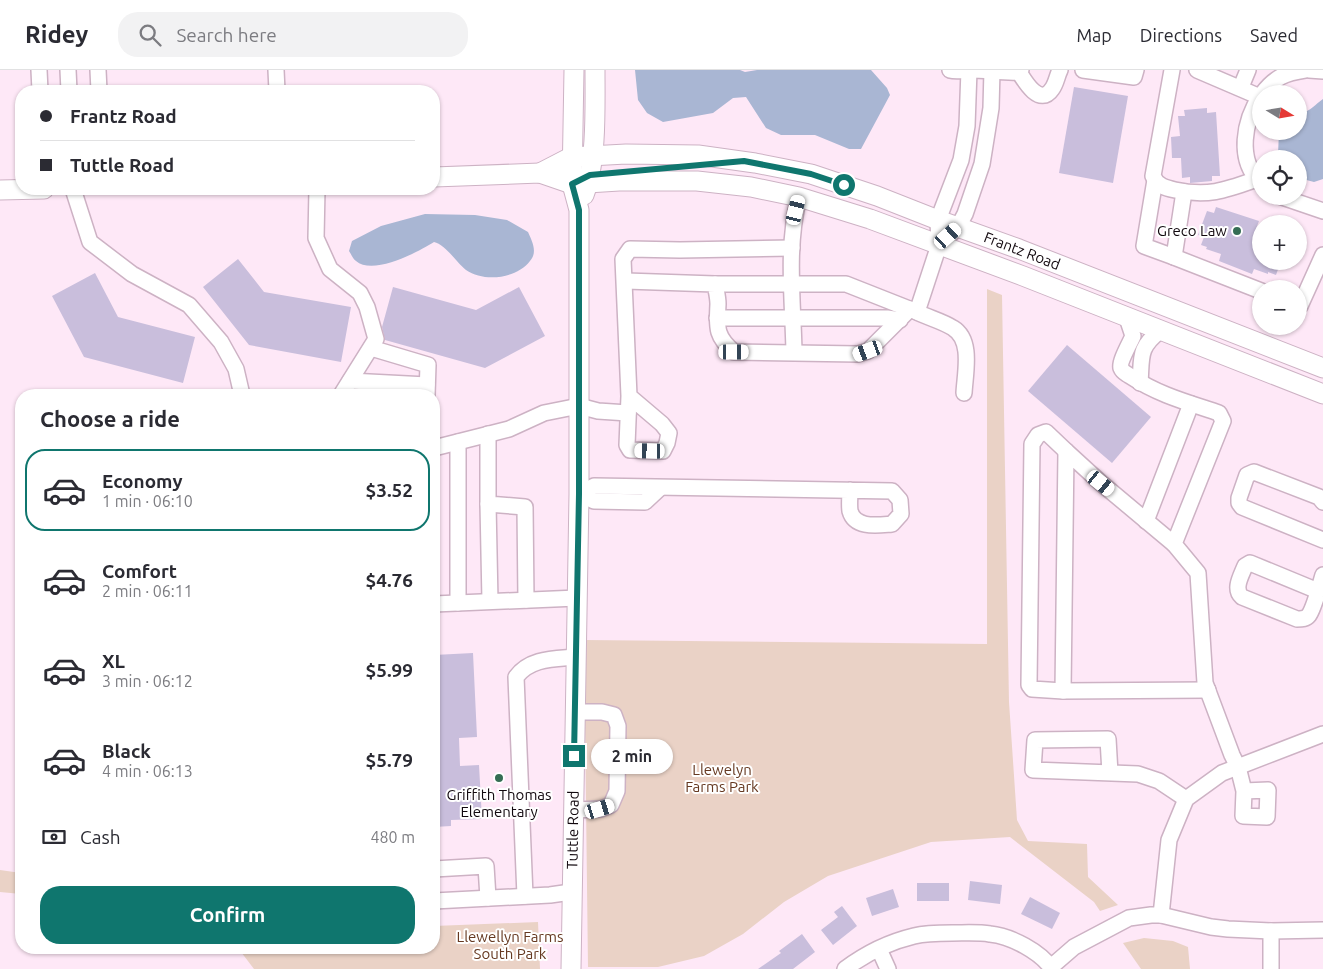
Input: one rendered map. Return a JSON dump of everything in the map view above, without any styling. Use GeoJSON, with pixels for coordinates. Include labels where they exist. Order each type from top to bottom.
{"type":"FeatureCollection","features":[{"type":"Feature","properties":{"kind":"main road"},"geometry":{"type":"LineString","coordinates":[[574,70],[571,157],[583,180]]}},
{"type":"Feature","properties":{"kind":"main road"},"geometry":{"type":"LineString","coordinates":[[583,180],[592,155],[595,70]]}},
{"type":"Feature","properties":{"kind":"main road","name":"Frantz Road"},"geometry":{"type":"LineString","coordinates":[[540,173],[571,157],[626,154],[698,155],[744,161],[811,174],[878,196],[958,228],[1018,249],[1323,368]]}},
{"type":"Feature","properties":{"kind":"main road"},"geometry":{"type":"LineString","coordinates":[[583,180],[744,161]]}},
{"type":"Feature","properties":{"kind":"main road","name":"Frantz Road"},"geometry":{"type":"LineString","coordinates":[[440,177],[540,173],[583,180],[697,181],[751,187],[799,196],[870,219],[939,245],[1323,394]]}},
{"type":"Feature","properties":{"kind":"main road","name":"Tuttle Road"},"geometry":{"type":"LineString","coordinates":[[571,969],[579,494],[579,210],[583,180]]}},
{"type":"Feature","properties":{"kind":"main road"},"geometry":{"type":"LineString","coordinates":[[0,190],[15,190]]}},
{"type":"Feature","properties":{"kind":"street"},"geometry":{"type":"LineString","coordinates":[[39,70],[40,85]]}},
{"type":"Feature","properties":{"kind":"street"},"geometry":{"type":"LineString","coordinates":[[68,70],[69,85]]}},
{"type":"Feature","properties":{"kind":"street"},"geometry":{"type":"LineString","coordinates":[[98,70],[99,85]]}},
{"type":"Feature","properties":{"kind":"street"},"geometry":{"type":"LineString","coordinates":[[276,70],[277,85]]}},
{"type":"Feature","properties":{"kind":"street"},"geometry":{"type":"LineString","coordinates":[[950,70],[956,72],[969,70],[1020,71],[1027,86],[1036,94],[1045,95],[1052,90],[1060,70]]}},
{"type":"Feature","properties":{"kind":"street"},"geometry":{"type":"LineString","coordinates":[[939,245],[938,220],[961,160],[967,126],[969,70]]}},
{"type":"Feature","properties":{"kind":"street"},"geometry":{"type":"LineString","coordinates":[[1083,70],[1134,77],[1136,70]]}},
{"type":"Feature","properties":{"kind":"street"},"geometry":{"type":"LineString","coordinates":[[1172,70],[1153,176],[1155,180],[1159,185],[1166,188],[1202,194],[1252,183]]}},
{"type":"Feature","properties":{"kind":"street"},"geometry":{"type":"LineString","coordinates":[[1197,70],[1252,92]]}},
{"type":"Feature","properties":{"kind":"street"},"geometry":{"type":"LineString","coordinates":[[1241,88],[1248,70]]}},
{"type":"Feature","properties":{"kind":"street"},"geometry":{"type":"LineString","coordinates":[[1269,85],[1286,73],[1307,70],[1323,71]]}},
{"type":"Feature","properties":{"kind":"street"},"geometry":{"type":"LineString","coordinates":[[715,284],[720,338],[734,352],[858,354],[868,351],[909,314],[939,245],[958,228],[965,214],[982,164],[991,108],[992,71]]}},
{"type":"Feature","properties":{"kind":"street"},"geometry":{"type":"LineString","coordinates":[[1252,113],[1248,121],[1246,135],[1246,150],[1249,166],[1252,170]]}},
{"type":"Feature","properties":{"kind":"street"},"geometry":{"type":"LineString","coordinates":[[1155,180],[1144,246],[1252,287]]}},
{"type":"Feature","properties":{"kind":"street"},"geometry":{"type":"LineString","coordinates":[[1174,257],[1184,192]]}},
{"type":"Feature","properties":{"kind":"street"},"geometry":{"type":"LineString","coordinates":[[75,195],[90,242],[132,274],[189,306],[221,342],[236,369],[241,389]]}},
{"type":"Feature","properties":{"kind":"street"},"geometry":{"type":"LineString","coordinates":[[317,195],[316,238],[330,269],[360,293],[367,307],[376,339],[345,389]]}},
{"type":"Feature","properties":{"kind":"street"},"geometry":{"type":"LineString","coordinates":[[794,352],[792,248],[799,196]]}},
{"type":"Feature","properties":{"kind":"street"},"geometry":{"type":"LineString","coordinates":[[1303,205],[1323,212]]}},
{"type":"Feature","properties":{"kind":"street"},"geometry":{"type":"LineString","coordinates":[[629,396],[662,424],[669,433],[668,443],[664,451],[630,450],[626,445],[629,396],[626,281],[623,259],[626,253],[633,248],[680,250],[792,248]]}},
{"type":"Feature","properties":{"kind":"street"},"geometry":{"type":"LineString","coordinates":[[1307,290],[1323,255]]}},
{"type":"Feature","properties":{"kind":"street"},"geometry":{"type":"LineString","coordinates":[[626,281],[715,284],[846,284],[909,314],[952,327],[959,332],[964,339],[966,352],[964,393]]}},
{"type":"Feature","properties":{"kind":"street"},"geometry":{"type":"LineString","coordinates":[[717,318],[887,318],[909,314]]}},
{"type":"Feature","properties":{"kind":"street"},"geometry":{"type":"LineString","coordinates":[[1127,318],[1133,336],[1121,366],[1123,371],[1140,383],[1164,395],[1219,413],[1223,421],[1174,544]]}},
{"type":"Feature","properties":{"kind":"street"},"geometry":{"type":"LineString","coordinates":[[1140,383],[1140,364],[1147,340],[1160,331]]}},
{"type":"Feature","properties":{"kind":"street"},"geometry":{"type":"LineString","coordinates":[[371,348],[428,365],[428,389]]}},
{"type":"Feature","properties":{"kind":"street"},"geometry":{"type":"LineString","coordinates":[[350,381],[419,389]]}},
{"type":"Feature","properties":{"kind":"street"},"geometry":{"type":"LineString","coordinates":[[1146,520],[1191,404]]}},
{"type":"Feature","properties":{"kind":"street"},"geometry":{"type":"LineString","coordinates":[[440,446],[509,429],[544,413],[579,406],[598,411],[628,413]]}},
{"type":"Feature","properties":{"kind":"street"},"geometry":{"type":"LineString","coordinates":[[1208,690],[1063,691],[1032,689],[1029,685],[1032,444],[1038,434],[1046,432],[1174,544],[1198,573],[1205,683],[1208,690],[1232,755],[1238,767],[1244,791]]}},
{"type":"Feature","properties":{"kind":"street"},"geometry":{"type":"LineString","coordinates":[[488,434],[490,601]]}},
{"type":"Feature","properties":{"kind":"street"},"geometry":{"type":"LineString","coordinates":[[458,442],[458,603]]}},
{"type":"Feature","properties":{"kind":"street"},"geometry":{"type":"LineString","coordinates":[[1063,691],[1066,451]]}},
{"type":"Feature","properties":{"kind":"street"},"geometry":{"type":"LineString","coordinates":[[1323,502],[1319,497],[1254,472],[1247,475],[1239,498],[1239,504],[1242,507],[1323,540]]}},
{"type":"Feature","properties":{"kind":"street"},"geometry":{"type":"LineString","coordinates":[[579,494],[594,486],[850,490]]}},
{"type":"Feature","properties":{"kind":"street"},"geometry":{"type":"LineString","coordinates":[[488,504],[525,507],[526,600]]}},
{"type":"Feature","properties":{"kind":"street"},"geometry":{"type":"LineString","coordinates":[[1318,591],[1250,563],[1245,566],[1237,589],[1242,597],[1298,619],[1304,618],[1309,614],[1318,591],[1323,575]]}},
{"type":"Feature","properties":{"kind":"street"},"geometry":{"type":"LineString","coordinates":[[440,604],[577,598]]}},
{"type":"Feature","properties":{"kind":"street"},"geometry":{"type":"LineString","coordinates":[[525,896],[516,678],[521,670],[541,660],[575,657]]}},
{"type":"Feature","properties":{"kind":"street"},"geometry":{"type":"LineString","coordinates":[[573,810],[600,809],[612,805],[617,791],[618,726],[614,715],[602,712],[574,712]]}},
{"type":"Feature","properties":{"kind":"street"},"geometry":{"type":"LineString","coordinates":[[1161,915],[1169,840],[1186,799],[1222,772],[1323,734]]}},
{"type":"Feature","properties":{"kind":"street"},"geometry":{"type":"LineString","coordinates":[[1110,773],[1108,739],[1035,740],[1033,770],[1110,773],[1138,774],[1159,781],[1186,799]]}},
{"type":"Feature","properties":{"kind":"street"},"geometry":{"type":"LineString","coordinates":[[440,868],[486,866],[488,898]]}},
{"type":"Feature","properties":{"kind":"street"},"geometry":{"type":"LineString","coordinates":[[440,901],[571,892]]}},
{"type":"Feature","properties":{"kind":"street"},"geometry":{"type":"LineString","coordinates":[[845,969],[879,949],[916,935],[931,933],[992,934],[1008,939],[1038,954],[1052,968],[1074,947],[1129,918],[1161,915],[1211,927],[1271,931],[1323,930]]}},
{"type":"Feature","properties":{"kind":"street"},"geometry":{"type":"LineString","coordinates":[[1270,969],[1271,931]]}},
{"type":"Feature","properties":{"kind":"street"},"geometry":{"type":"LineString","coordinates":[[879,949],[888,969]]}},
{"type":"Feature","properties":{"kind":"green space","name":"Llewelyn Farms Park"},"geometry":{"type":"Polygon","coordinates":[[[987,289],[1002,295],[1009,702],[1017,820],[1028,841],[1087,844],[1088,877],[1118,905],[1100,911],[1094,902],[1010,837],[931,842],[828,876],[784,902],[743,934],[704,956],[658,967],[588,967],[584,640],[987,644],[987,289]]]}},
{"type":"Feature","properties":{"kind":"green space"},"geometry":{"type":"Polygon","coordinates":[[[0,870],[15,872],[15,893],[0,892],[0,870]]]}},
{"type":"Feature","properties":{"kind":"green space","name":"Llewellyn Farms South Park"},"geometry":{"type":"Polygon","coordinates":[[[538,922],[540,969],[254,969],[243,954],[440,954],[440,926],[538,922]]]}},
{"type":"Feature","properties":{"kind":"green space"},"geometry":{"type":"Polygon","coordinates":[[[1144,938],[1173,941],[1188,947],[1190,969],[1141,969],[1123,943],[1144,938]]]}},
{"type":"Feature","properties":{"kind":"water"},"geometry":{"type":"Polygon","coordinates":[[[635,70],[740,70],[745,72],[757,70],[871,70],[887,88],[890,95],[861,149],[849,149],[815,135],[781,135],[766,128],[746,97],[733,98],[713,113],[663,122],[647,113],[638,100],[635,70]]]}},
{"type":"Feature","properties":{"kind":"water"},"geometry":{"type":"Polygon","coordinates":[[[1323,99],[1323,179],[1314,182],[1307,180],[1307,150],[1278,150],[1279,140],[1308,140],[1309,110],[1323,99]]]}},
{"type":"Feature","properties":{"kind":"water"},"geometry":{"type":"Polygon","coordinates":[[[425,214],[475,215],[507,220],[528,232],[534,246],[534,254],[524,267],[517,271],[509,275],[491,277],[474,274],[466,270],[447,250],[434,242],[395,261],[373,266],[364,265],[356,261],[349,251],[352,241],[381,226],[425,214]]]}},
{"type":"Feature","properties":{"kind":"building"},"geometry":{"type":"Polygon","coordinates":[[[1074,87],[1128,96],[1113,183],[1059,173],[1074,87]]]}},
{"type":"Feature","properties":{"kind":"building"},"geometry":{"type":"Polygon","coordinates":[[[1207,108],[1207,113],[1216,112],[1220,176],[1212,176],[1212,181],[1190,183],[1190,177],[1182,178],[1181,158],[1172,158],[1171,137],[1180,136],[1178,116],[1185,116],[1184,110],[1207,108]]]}},
{"type":"Feature","properties":{"kind":"building"},"geometry":{"type":"Polygon","coordinates":[[[1216,207],[1252,219],[1252,270],[1254,270],[1252,274],[1219,261],[1221,254],[1206,249],[1207,247],[1201,245],[1204,237],[1198,235],[1207,211],[1214,213],[1216,207]]]}},
{"type":"Feature","properties":{"kind":"building"},"geometry":{"type":"Polygon","coordinates":[[[238,259],[264,292],[351,307],[341,362],[249,345],[203,287],[238,259]]]}},
{"type":"Feature","properties":{"kind":"building"},"geometry":{"type":"Polygon","coordinates":[[[1257,270],[1278,270],[1276,275],[1268,272],[1268,274],[1257,270]]]}},
{"type":"Feature","properties":{"kind":"building"},"geometry":{"type":"Polygon","coordinates":[[[95,273],[118,317],[195,337],[183,383],[84,357],[52,296],[95,273]]]}},
{"type":"Feature","properties":{"kind":"building"},"geometry":{"type":"Polygon","coordinates":[[[393,287],[476,310],[519,287],[545,336],[485,368],[385,340],[382,327],[393,287]]]}},
{"type":"Feature","properties":{"kind":"building"},"geometry":{"type":"Polygon","coordinates":[[[1067,345],[1151,417],[1112,463],[1028,391],[1067,345]]]}},
{"type":"Feature","properties":{"kind":"building"},"geometry":{"type":"Polygon","coordinates":[[[473,653],[477,737],[459,738],[460,766],[479,765],[482,819],[451,820],[451,826],[440,827],[440,655],[473,653]]]}},
{"type":"Feature","properties":{"kind":"building"},"geometry":{"type":"Polygon","coordinates":[[[970,881],[1002,885],[1000,904],[968,900],[970,881]]]}},
{"type":"Feature","properties":{"kind":"building"},"geometry":{"type":"Polygon","coordinates":[[[917,883],[949,883],[949,901],[917,901],[917,883]]]}},
{"type":"Feature","properties":{"kind":"building"},"geometry":{"type":"Polygon","coordinates":[[[893,889],[899,907],[872,916],[866,898],[893,889]]]}},
{"type":"Feature","properties":{"kind":"building"},"geometry":{"type":"Polygon","coordinates":[[[1030,897],[1060,913],[1052,929],[1021,914],[1030,897]]]}},
{"type":"Feature","properties":{"kind":"building"},"geometry":{"type":"Polygon","coordinates":[[[842,906],[857,926],[833,945],[821,930],[838,917],[834,912],[842,906]]]}},
{"type":"Feature","properties":{"kind":"building"},"geometry":{"type":"Polygon","coordinates":[[[802,934],[815,952],[793,969],[758,969],[781,953],[779,951],[802,934]]]}},
{"type":"Feature","properties":{"kind":"place","name":"Greco Law"},"geometry":{"type":"Point","coordinates":[1237,231]}},
{"type":"Feature","properties":{"kind":"place","name":"Griffith Thomas Elementary"},"geometry":{"type":"Point","coordinates":[499,778]}},
{"type":"Feature","properties":{"kind":"route"},"geometry":{"type":"LineString","coordinates":[[574,756],[579,494],[579,210],[572,184],[590,175],[627,170],[706,166],[744,161],[811,174],[844,185]]}}]}
